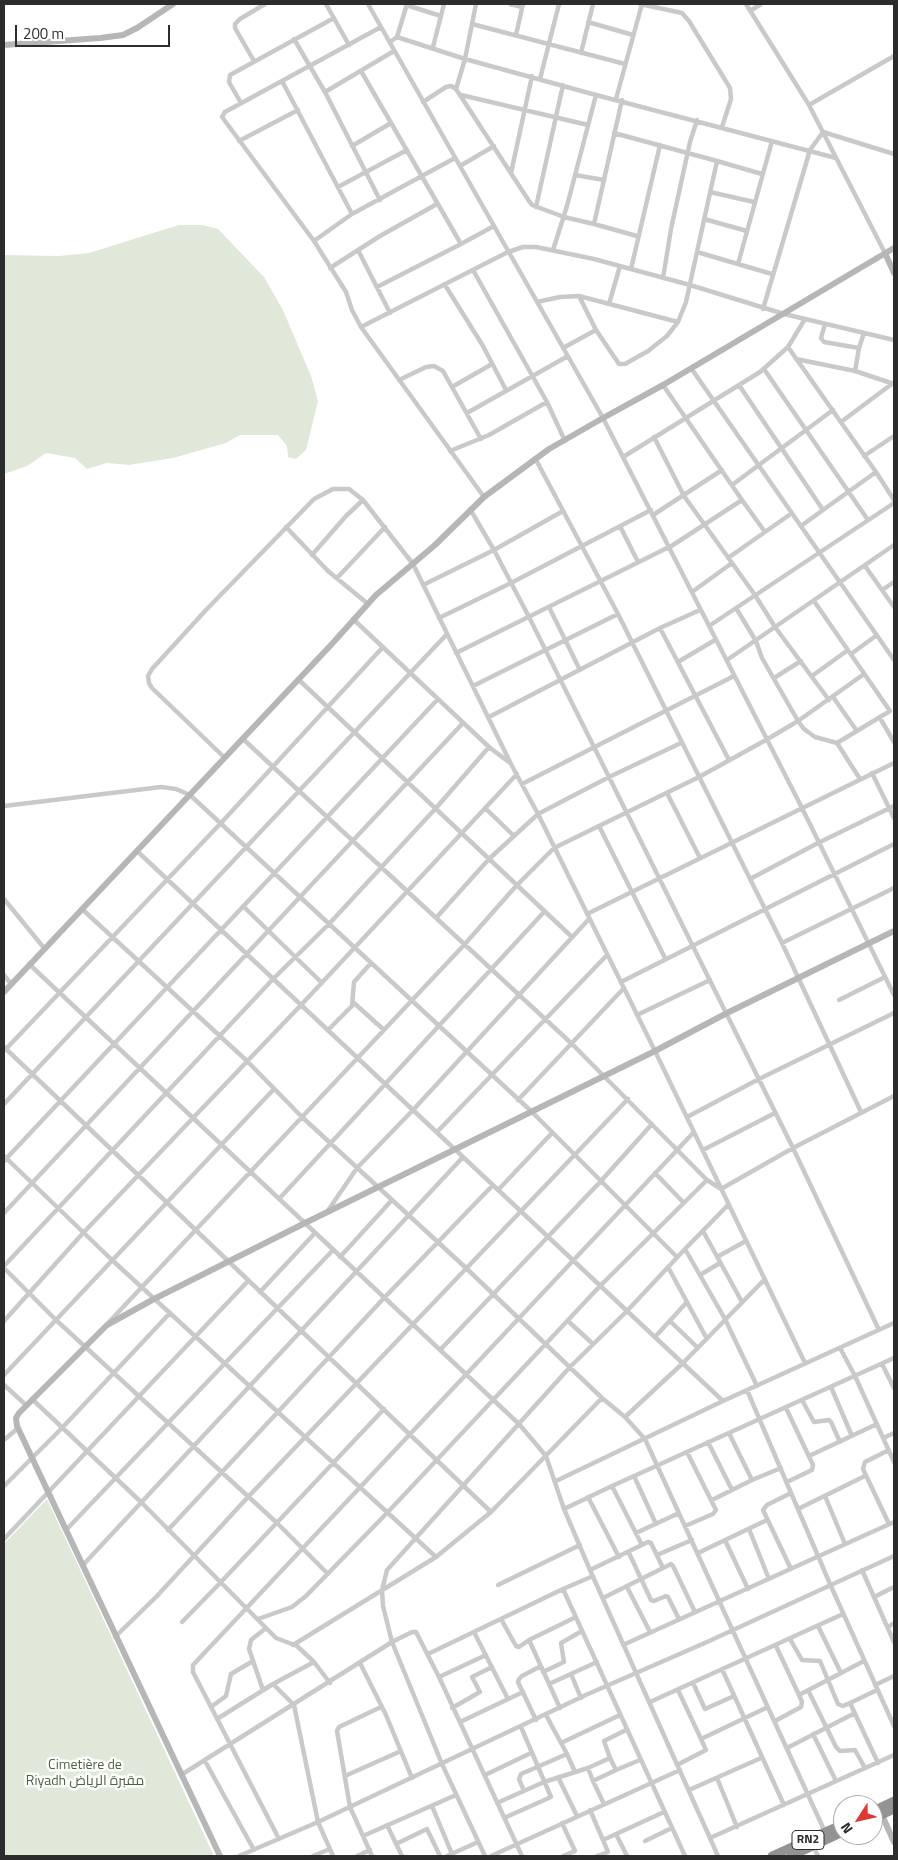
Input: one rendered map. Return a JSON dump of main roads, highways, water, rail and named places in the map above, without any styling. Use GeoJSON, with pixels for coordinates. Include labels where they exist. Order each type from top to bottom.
{"type":"FeatureCollection","features":[{"type":"Feature","properties":{"kind":"highway"},"geometry":{"type":"LineString","coordinates":[[883,1810],[894,1801]]}},
{"type":"Feature","properties":{"kind":"highway","name":"RN2"},"geometry":{"type":"LineString","coordinates":[[772,1856],[833,1828]]}},
{"type":"Feature","properties":{"kind":"highway","name":"RN2"},"geometry":{"type":"LineString","coordinates":[[791,1856],[833,1837]]}},
{"type":"Feature","properties":{"kind":"park label","name":"Cimetière de Riyadh مقبرة الرياض"},"geometry":{"type":"Point","coordinates":[85,1774]}}]}
